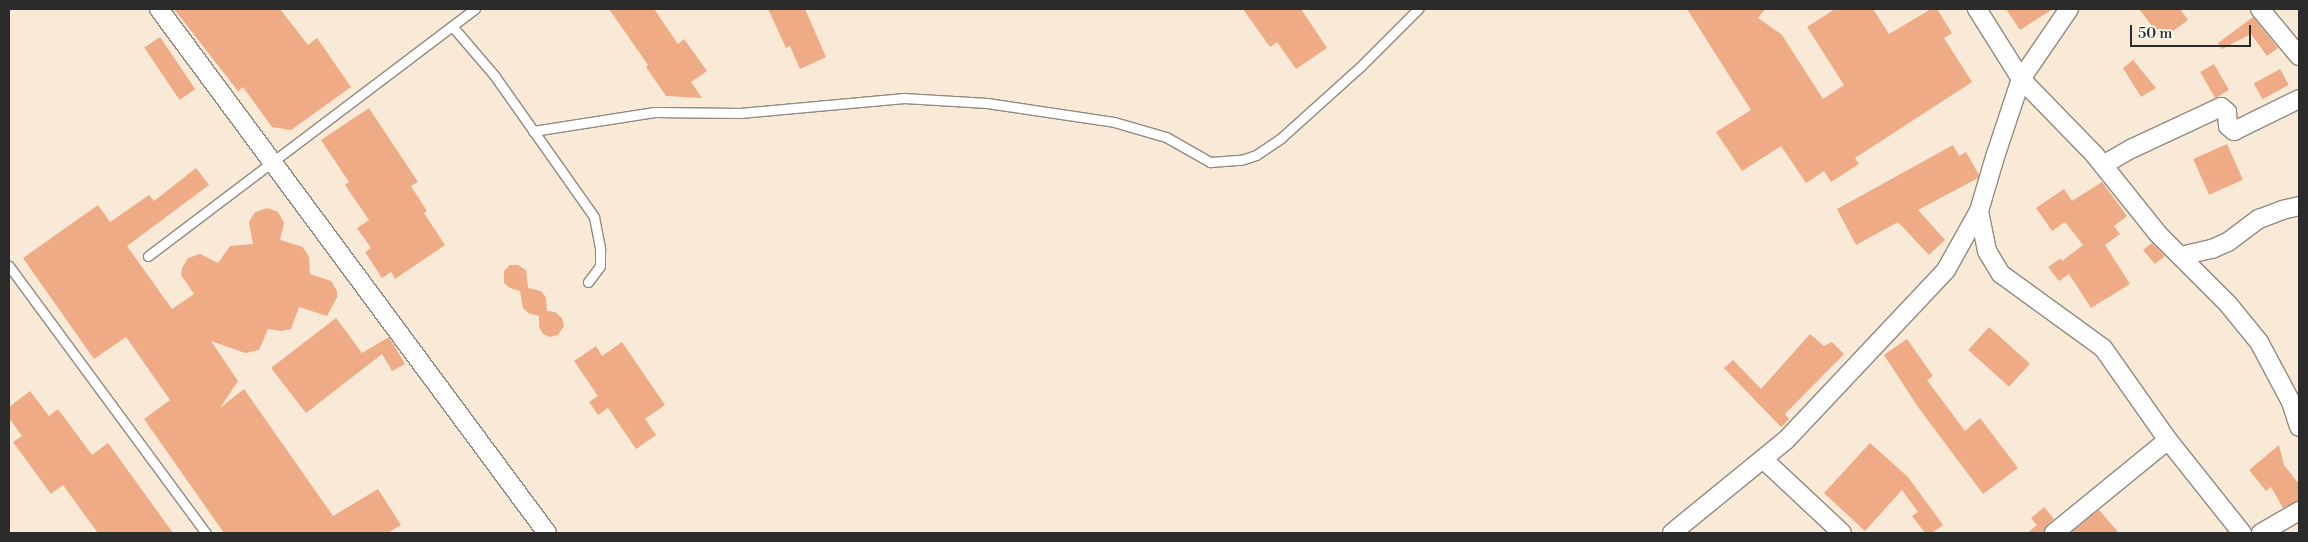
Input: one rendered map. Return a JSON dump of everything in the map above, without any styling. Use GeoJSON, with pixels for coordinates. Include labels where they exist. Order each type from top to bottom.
{"type":"FeatureCollection","features":[{"type":"Feature","properties":{"kind":"street"},"geometry":{"type":"LineString","coordinates":[[159,9],[270,163],[547,533]]}},
{"type":"Feature","properties":{"kind":"street"},"geometry":{"type":"LineString","coordinates":[[1977,9],[2022,79],[2103,165],[2158,234],[2228,304],[2259,342],[2290,402],[2299,427]]}},
{"type":"Feature","properties":{"kind":"street"},"geometry":{"type":"LineString","coordinates":[[1672,533],[1786,440],[1946,270],[1979,211],[1995,157],[2022,79],[2069,9]]}},
{"type":"Feature","properties":{"kind":"street"},"geometry":{"type":"LineString","coordinates":[[2260,9],[2299,56]]}},
{"type":"Feature","properties":{"kind":"street"},"geometry":{"type":"LineString","coordinates":[[2103,165],[2133,148],[2221,107],[2227,112],[2228,126],[2234,131],[2299,99]]}},
{"type":"Feature","properties":{"kind":"street"},"geometry":{"type":"LineString","coordinates":[[2181,256],[2212,249],[2228,242],[2259,219],[2299,206]]}},
{"type":"Feature","properties":{"kind":"street"},"geometry":{"type":"LineString","coordinates":[[1979,211],[1987,251],[2001,274],[2104,348],[2168,440],[2242,533]]}},
{"type":"Feature","properties":{"kind":"street"},"geometry":{"type":"LineString","coordinates":[[2055,533],[2168,440]]}},
{"type":"Feature","properties":{"kind":"street"},"geometry":{"type":"LineString","coordinates":[[1763,459],[1842,533]]}},
{"type":"Feature","properties":{"kind":"street"},"geometry":{"type":"LineString","coordinates":[[2260,533],[2299,511]]}},
{"type":"Feature","properties":{"kind":"lane"},"geometry":{"type":"LineString","coordinates":[[148,256],[475,9]]}},
{"type":"Feature","properties":{"kind":"lane"},"geometry":{"type":"LineString","coordinates":[[533,131],[656,112],[740,113],[904,98],[987,104],[1114,122],[1166,137],[1210,162],[1241,160],[1256,155],[1281,138],[1361,66],[1418,9]]}},
{"type":"Feature","properties":{"kind":"lane"},"geometry":{"type":"LineString","coordinates":[[452,26],[494,75],[594,217],[600,249],[600,266],[588,282]]}},
{"type":"Feature","properties":{"kind":"lane"},"geometry":{"type":"LineString","coordinates":[[9,266],[206,533]]}},
{"type":"Feature","properties":{"kind":"building"},"geometry":{"type":"Polygon","coordinates":[[[174,9],[280,9],[308,45],[317,38],[351,87],[291,130],[272,127],[243,87],[238,91],[174,9]]]}},
{"type":"Feature","properties":{"kind":"building"},"geometry":{"type":"Polygon","coordinates":[[[609,9],[654,9],[678,44],[684,39],[707,71],[691,82],[702,98],[666,96],[646,67],[648,65],[609,9]]]}},
{"type":"Feature","properties":{"kind":"building"},"geometry":{"type":"Polygon","coordinates":[[[768,9],[805,9],[826,57],[800,69],[790,46],[786,48],[768,9]]]}},
{"type":"Feature","properties":{"kind":"building"},"geometry":{"type":"Polygon","coordinates":[[[1243,9],[1301,9],[1327,48],[1296,69],[1277,42],[1270,47],[1243,9]]]}},
{"type":"Feature","properties":{"kind":"building"},"geometry":{"type":"Polygon","coordinates":[[[1687,9],[1765,9],[1758,18],[1782,35],[1823,99],[1844,85],[1807,27],[1835,9],[1873,9],[1889,34],[1931,9],[1937,9],[1952,33],[1944,38],[1972,82],[1855,158],[1859,164],[1831,182],[1824,171],[1806,183],[1781,146],[1742,171],[1716,132],[1751,110],[1687,9]]]}},
{"type":"Feature","properties":{"kind":"building"},"geometry":{"type":"Polygon","coordinates":[[[2006,9],[2053,9],[2020,30],[2006,9]]]}},
{"type":"Feature","properties":{"kind":"building"},"geometry":{"type":"Polygon","coordinates":[[[2139,9],[2180,9],[2188,20],[2162,39],[2139,9]]]}},
{"type":"Feature","properties":{"kind":"building"},"geometry":{"type":"Polygon","coordinates":[[[2253,17],[2278,48],[2267,56],[2251,34],[2222,49],[2218,43],[2253,17]]]}},
{"type":"Feature","properties":{"kind":"building"},"geometry":{"type":"Polygon","coordinates":[[[160,37],[195,89],[179,100],[144,48],[160,37]]]}},
{"type":"Feature","properties":{"kind":"building"},"geometry":{"type":"Polygon","coordinates":[[[2133,60],[2156,88],[2141,97],[2123,68],[2133,60]]]}},
{"type":"Feature","properties":{"kind":"building"},"geometry":{"type":"Polygon","coordinates":[[[2214,64],[2229,90],[2215,98],[2200,72],[2214,64]]]}},
{"type":"Feature","properties":{"kind":"building"},"geometry":{"type":"Polygon","coordinates":[[[2280,69],[2289,85],[2262,99],[2254,84],[2280,69]]]}},
{"type":"Feature","properties":{"kind":"building"},"geometry":{"type":"Polygon","coordinates":[[[369,108],[418,182],[411,186],[427,211],[424,213],[445,245],[395,279],[391,272],[382,278],[365,252],[371,248],[357,228],[369,220],[345,185],[349,182],[321,140],[369,108]]]}},
{"type":"Feature","properties":{"kind":"building"},"geometry":{"type":"Polygon","coordinates":[[[2227,144],[2243,180],[2209,195],[2193,159],[2227,144]]]}},
{"type":"Feature","properties":{"kind":"building"},"geometry":{"type":"Polygon","coordinates":[[[1953,145],[1959,156],[1966,152],[1979,175],[1978,178],[1918,210],[1945,240],[1929,255],[1898,222],[1856,245],[1837,209],[1953,145]]]}},
{"type":"Feature","properties":{"kind":"building"},"geometry":{"type":"Polygon","coordinates":[[[196,168],[209,185],[127,246],[172,309],[194,294],[181,275],[182,268],[188,258],[200,254],[218,263],[230,246],[253,244],[249,222],[255,212],[267,208],[278,212],[284,223],[280,240],[303,247],[309,257],[310,274],[331,281],[337,291],[337,297],[327,316],[299,307],[291,329],[281,331],[268,329],[259,350],[245,353],[211,341],[238,381],[220,408],[244,389],[333,516],[378,489],[401,525],[388,533],[224,533],[144,419],[170,400],[126,337],[94,359],[23,258],[98,205],[110,222],[149,195],[154,201],[196,168]]]}},
{"type":"Feature","properties":{"kind":"building"},"geometry":{"type":"Polygon","coordinates":[[[2102,182],[2127,216],[2114,226],[2120,234],[2105,245],[2130,284],[2091,308],[2069,274],[2059,281],[2048,267],[2061,258],[2062,261],[2083,245],[2065,222],[2052,231],[2036,208],[2064,189],[2072,201],[2102,182]]]}},
{"type":"Feature","properties":{"kind":"building"},"geometry":{"type":"Polygon","coordinates":[[[2152,243],[2165,256],[2155,264],[2143,250],[2152,243]]]}},
{"type":"Feature","properties":{"kind":"building"},"geometry":{"type":"Polygon","coordinates":[[[510,265],[518,265],[526,270],[528,288],[541,291],[546,298],[547,311],[555,312],[562,318],[564,326],[558,335],[550,337],[543,334],[539,327],[539,316],[528,313],[523,308],[520,291],[510,288],[504,283],[504,271],[510,265]]]}},
{"type":"Feature","properties":{"kind":"building"},"geometry":{"type":"Polygon","coordinates":[[[336,318],[362,353],[389,337],[405,364],[392,371],[382,354],[306,413],[271,368],[336,318]]]}},
{"type":"Feature","properties":{"kind":"building"},"geometry":{"type":"Polygon","coordinates":[[[1989,327],[2030,364],[2009,387],[1968,350],[1989,327]]]}},
{"type":"Feature","properties":{"kind":"building"},"geometry":{"type":"Polygon","coordinates":[[[1810,334],[1824,346],[1832,342],[1844,354],[1785,414],[1789,419],[1781,427],[1724,368],[1733,360],[1761,389],[1810,334]]]}},
{"type":"Feature","properties":{"kind":"building"},"geometry":{"type":"Polygon","coordinates":[[[1907,339],[1933,376],[1927,380],[1965,431],[1980,418],[2018,468],[1983,494],[1918,407],[1884,355],[1907,339]]]}},
{"type":"Feature","properties":{"kind":"building"},"geometry":{"type":"Polygon","coordinates":[[[622,342],[665,405],[645,419],[656,435],[636,449],[608,408],[598,415],[589,402],[598,396],[574,361],[596,346],[602,356],[622,342]]]}},
{"type":"Feature","properties":{"kind":"building"},"geometry":{"type":"Polygon","coordinates":[[[30,391],[49,416],[58,409],[92,455],[108,443],[173,533],[98,533],[63,485],[51,494],[13,442],[22,436],[9,418],[9,407],[30,391]]]}},
{"type":"Feature","properties":{"kind":"building"},"geometry":{"type":"Polygon","coordinates":[[[1870,443],[1908,477],[1943,525],[1932,533],[1925,533],[1912,516],[1918,512],[1902,490],[1865,531],[1824,493],[1870,443]]]}},
{"type":"Feature","properties":{"kind":"building"},"geometry":{"type":"Polygon","coordinates":[[[2279,445],[2284,465],[2299,484],[2299,500],[2283,508],[2271,487],[2266,491],[2249,470],[2279,445]]]}},
{"type":"Feature","properties":{"kind":"building"},"geometry":{"type":"Polygon","coordinates":[[[2044,507],[2054,519],[2047,525],[2044,533],[2027,533],[2037,525],[2031,518],[2044,507]]]}},
{"type":"Feature","properties":{"kind":"building"},"geometry":{"type":"Polygon","coordinates":[[[2099,510],[2119,533],[2070,533],[2099,510]]]}}]}
